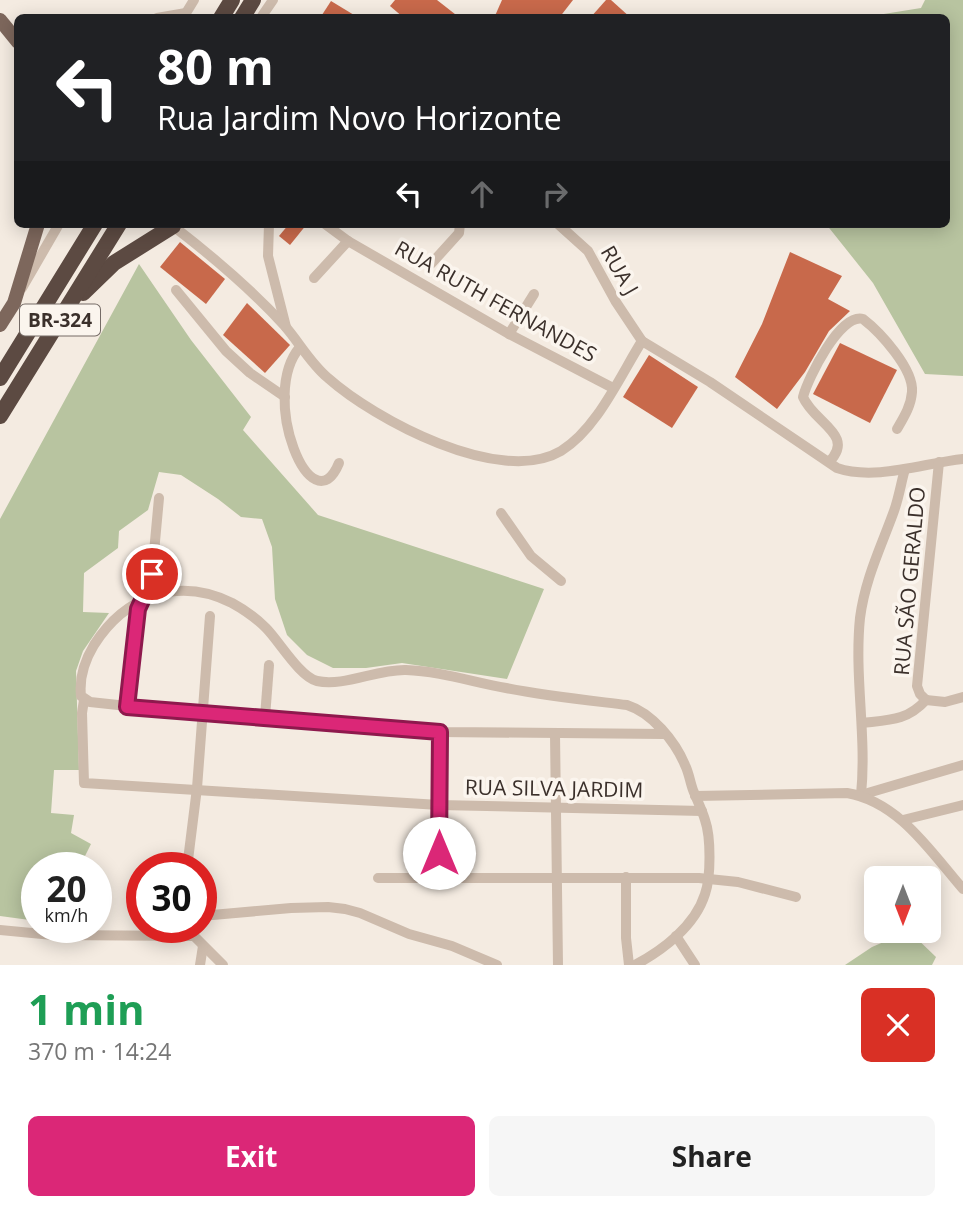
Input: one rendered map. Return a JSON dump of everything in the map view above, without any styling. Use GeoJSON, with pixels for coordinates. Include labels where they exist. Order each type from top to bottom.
{"type":"FeatureCollection","features":[{"type":"Feature","properties":{"kind":"highway","name":"BR-324"},"geometry":{"type":"LineString","coordinates":[[0,378],[93,228]]}},
{"type":"Feature","properties":{"kind":"highway"},"geometry":{"type":"LineString","coordinates":[[57,324],[80,296],[114,263],[171,228]]}},
{"type":"Feature","properties":{"kind":"highway","name":"BR-324"},"geometry":{"type":"LineString","coordinates":[[0,416],[115,231]]}},
{"type":"Feature","properties":{"kind":"main road"},"geometry":{"type":"LineString","coordinates":[[0,20],[14,37]]}},
{"type":"Feature","properties":{"kind":"main road"},"geometry":{"type":"LineString","coordinates":[[0,325],[14,303],[37,228]]}},
{"type":"Feature","properties":{"kind":"street"},"geometry":{"type":"LineString","coordinates":[[14,303],[58,228]]}},
{"type":"Feature","properties":{"kind":"street"},"geometry":{"type":"LineString","coordinates":[[179,228],[241,282],[286,327],[329,380],[389,421],[448,448],[500,459],[542,459],[560,451],[578,438],[595,418],[642,341],[846,471],[905,469],[963,460]]}},
{"type":"Feature","properties":{"kind":"street"},"geometry":{"type":"LineString","coordinates":[[269,228],[268,256],[286,327]]}},
{"type":"Feature","properties":{"kind":"street","name":"RUA RUTH FERNANDES"},"geometry":{"type":"LineString","coordinates":[[330,228],[348,241],[509,334],[613,388]]}},
{"type":"Feature","properties":{"kind":"street"},"geometry":{"type":"LineString","coordinates":[[431,264],[459,233],[460,228]]}},
{"type":"Feature","properties":{"kind":"street","name":"RUA J"},"geometry":{"type":"LineString","coordinates":[[562,228],[588,251],[616,302],[642,341]]}},
{"type":"Feature","properties":{"kind":"street"},"geometry":{"type":"LineString","coordinates":[[314,278],[348,241]]}},
{"type":"Feature","properties":{"kind":"street"},"geometry":{"type":"LineString","coordinates":[[176,290],[226,351],[250,373],[285,397]]}},
{"type":"Feature","properties":{"kind":"street"},"geometry":{"type":"LineString","coordinates":[[509,334],[534,294]]}},
{"type":"Feature","properties":{"kind":"street"},"geometry":{"type":"LineString","coordinates":[[829,462],[840,446],[837,439],[807,406],[803,397],[816,365],[844,324],[852,319],[863,318],[875,328],[891,348],[912,383],[911,401],[897,429]]}},
{"type":"Feature","properties":{"kind":"street"},"geometry":{"type":"LineString","coordinates":[[300,347],[292,357],[288,370],[285,422],[289,440],[310,477],[327,480],[335,474],[339,463]]}},
{"type":"Feature","properties":{"kind":"street","name":"RUA SÃO GERALDO"},"geometry":{"type":"LineString","coordinates":[[926,700],[917,686],[939,463]]}},
{"type":"Feature","properties":{"kind":"street"},"geometry":{"type":"LineString","coordinates":[[861,795],[864,757],[859,648],[865,589],[895,507],[905,469]]}},
{"type":"Feature","properties":{"kind":"street"},"geometry":{"type":"LineString","coordinates":[[127,707],[138,609],[152,574],[159,498]]}},
{"type":"Feature","properties":{"kind":"street"},"geometry":{"type":"LineString","coordinates":[[501,513],[531,556],[561,581]]}},
{"type":"Feature","properties":{"kind":"street"},"geometry":{"type":"LineString","coordinates":[[635,965],[676,936],[699,909],[706,894],[708,879],[708,840],[702,811],[682,758],[664,734],[646,714],[627,705],[550,696],[420,671],[394,670],[333,682],[311,679],[265,626],[235,604],[215,595],[178,592],[161,593],[141,599],[114,620],[84,665],[80,689],[84,700],[202,714],[440,732],[664,734]]}},
{"type":"Feature","properties":{"kind":"street"},"geometry":{"type":"LineString","coordinates":[[189,852],[211,616]]}},
{"type":"Feature","properties":{"kind":"street"},"geometry":{"type":"LineString","coordinates":[[265,717],[269,665]]}},
{"type":"Feature","properties":{"kind":"street"},"geometry":{"type":"LineString","coordinates":[[862,723],[907,716],[916,712],[926,700],[946,702],[963,697]]}},
{"type":"Feature","properties":{"kind":"street","name":"RUA SILVA JARDIM"},"geometry":{"type":"LineString","coordinates":[[84,700],[84,783],[197,788],[439,806],[555,806],[702,811]]}},
{"type":"Feature","properties":{"kind":"street"},"geometry":{"type":"LineString","coordinates":[[439,878],[440,732]]}},
{"type":"Feature","properties":{"kind":"street"},"geometry":{"type":"LineString","coordinates":[[555,734],[558,965]]}},
{"type":"Feature","properties":{"kind":"street"},"geometry":{"type":"LineString","coordinates":[[861,795],[963,765]]}},
{"type":"Feature","properties":{"kind":"street"},"geometry":{"type":"LineString","coordinates":[[695,796],[839,793],[861,795],[878,802],[902,820],[963,889]]}},
{"type":"Feature","properties":{"kind":"street"},"geometry":{"type":"LineString","coordinates":[[902,820],[963,805]]}},
{"type":"Feature","properties":{"kind":"street"},"geometry":{"type":"LineString","coordinates":[[626,877],[629,965]]}},
{"type":"Feature","properties":{"kind":"street"},"geometry":{"type":"LineString","coordinates":[[378,878],[708,879],[796,897]]}},
{"type":"Feature","properties":{"kind":"street"},"geometry":{"type":"LineString","coordinates":[[217,915],[290,908],[345,909],[409,934],[452,946],[497,965]]}},
{"type":"Feature","properties":{"kind":"street"},"geometry":{"type":"LineString","coordinates":[[0,930],[53,935],[126,933]]}},
{"type":"Feature","properties":{"kind":"street"},"geometry":{"type":"LineString","coordinates":[[676,936],[695,965]]}},
{"type":"Feature","properties":{"kind":"street"},"geometry":{"type":"LineString","coordinates":[[200,943],[223,965]]}},
{"type":"Feature","properties":{"kind":"street"},"geometry":{"type":"LineString","coordinates":[[200,965],[203,946]]}},
{"type":"Feature","properties":{"kind":"green space"},"geometry":{"type":"Polygon","coordinates":[[[925,0],[963,0],[963,376],[925,374],[873,283],[829,228],[950,228],[950,14],[884,14],[921,8],[925,0]]]}},
{"type":"Feature","properties":{"kind":"green space"},"geometry":{"type":"Polygon","coordinates":[[[139,264],[191,340],[251,417],[243,430],[318,515],[544,589],[507,679],[402,663],[366,668],[333,668],[307,655],[287,635],[275,599],[272,547],[262,519],[241,517],[181,475],[159,472],[148,510],[119,531],[118,548],[84,573],[83,612],[109,613],[83,651],[76,671],[79,770],[54,770],[51,813],[74,815],[71,833],[91,844],[87,852],[21,852],[21,919],[0,916],[0,519],[139,264]]]}},
{"type":"Feature","properties":{"kind":"green space"},"geometry":{"type":"Polygon","coordinates":[[[881,943],[921,943],[936,957],[932,965],[845,965],[881,943]]]}},
{"type":"Feature","properties":{"kind":"building"},"geometry":{"type":"Polygon","coordinates":[[[395,0],[437,0],[455,14],[399,14],[390,6],[395,0]]]}},
{"type":"Feature","properties":{"kind":"building"},"geometry":{"type":"Polygon","coordinates":[[[502,0],[573,0],[562,14],[496,14],[502,0]]]}},
{"type":"Feature","properties":{"kind":"building"},"geometry":{"type":"Polygon","coordinates":[[[606,0],[611,0],[627,14],[594,14],[606,0]]]}},
{"type":"Feature","properties":{"kind":"building"},"geometry":{"type":"Polygon","coordinates":[[[331,1],[352,14],[323,14],[331,1]]]}},
{"type":"Feature","properties":{"kind":"building"},"geometry":{"type":"Polygon","coordinates":[[[286,228],[304,228],[290,245],[279,236],[286,228]]]}},
{"type":"Feature","properties":{"kind":"building"},"geometry":{"type":"Polygon","coordinates":[[[180,242],[225,279],[206,304],[160,267],[180,242]]]}},
{"type":"Feature","properties":{"kind":"building"},"geometry":{"type":"Polygon","coordinates":[[[790,252],[842,276],[828,299],[850,311],[829,331],[805,372],[777,409],[735,377],[762,324],[790,252]]]}},
{"type":"Feature","properties":{"kind":"building"},"geometry":{"type":"Polygon","coordinates":[[[247,303],[290,345],[265,373],[223,335],[247,303]]]}},
{"type":"Feature","properties":{"kind":"building"},"geometry":{"type":"Polygon","coordinates":[[[840,343],[897,370],[870,423],[813,394],[840,343]]]}},
{"type":"Feature","properties":{"kind":"building"},"geometry":{"type":"Polygon","coordinates":[[[649,355],[698,387],[672,428],[623,397],[649,355]]]}},
{"type":"Feature","properties":{"kind":"route"},"geometry":{"type":"LineString","coordinates":[[152,574],[138,609],[127,707],[440,732],[439,853]]}}]}
